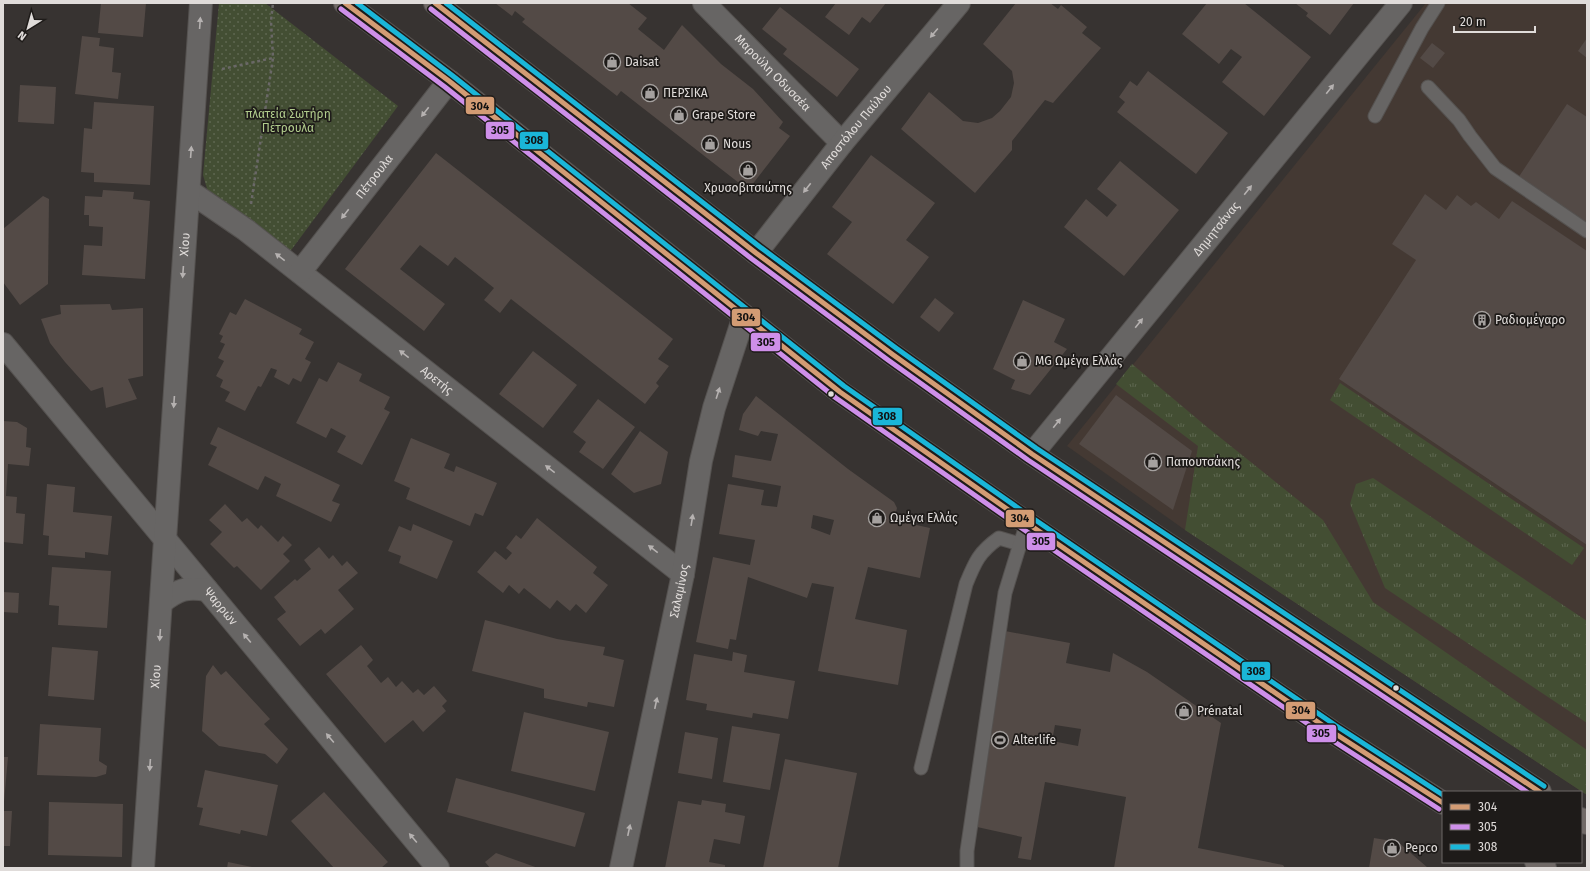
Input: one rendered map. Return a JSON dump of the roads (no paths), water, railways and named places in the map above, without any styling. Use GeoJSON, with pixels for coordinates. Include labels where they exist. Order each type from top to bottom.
{"type":"FeatureCollection","features":[{"type":"Feature","properties":{"kind":"main road"},"geometry":{"type":"LineString","coordinates":[[346,3],[449,81],[840,392],[1027,524],[1331,731],[1442,802]]}},
{"type":"Feature","properties":{"kind":"main road"},"geometry":{"type":"LineString","coordinates":[[435,3],[756,253],[1032,454],[1538,791]]}},
{"type":"Feature","properties":{"kind":"street","name":"Χίου"},"geometry":{"type":"LineString","coordinates":[[143,868],[202,3]]}},
{"type":"Feature","properties":{"kind":"street","name":"Μαρούλη Οδυσσέα"},"geometry":{"type":"LineString","coordinates":[[704,3],[842,143]]}},
{"type":"Feature","properties":{"kind":"street","name":"Αποστόλου Παύλου"},"geometry":{"type":"LineString","coordinates":[[756,253],[842,143],[959,3]]}},
{"type":"Feature","properties":{"kind":"street","name":"Δημητσάνας"},"geometry":{"type":"LineString","coordinates":[[1032,454],[1401,3]]}},
{"type":"Feature","properties":{"kind":"street","name":"Πέτρουλα"},"geometry":{"type":"LineString","coordinates":[[300,272],[449,81]]}},
{"type":"Feature","properties":{"kind":"street","name":"Αρετής"},"geometry":{"type":"LineString","coordinates":[[188,191],[246,230],[683,574]]}},
{"type":"Feature","properties":{"kind":"street","name":"Σαλαμίνος"},"geometry":{"type":"LineString","coordinates":[[621,868],[683,574],[701,461],[712,415],[744,316]]}},
{"type":"Feature","properties":{"kind":"street","name":"Ψαρρών"},"geometry":{"type":"LineString","coordinates":[[3,344],[12,364],[127,493],[438,868]]}},
{"type":"Feature","properties":{"kind":"street"},"geometry":{"type":"LineString","coordinates":[[127,493],[143,496],[157,496],[163,493],[168,486]]}},
{"type":"Feature","properties":{"kind":"street"},"geometry":{"type":"LineString","coordinates":[[162,602],[183,588],[207,590]]}},
{"type":"Feature","properties":{"kind":"lane"},"geometry":{"type":"LineString","coordinates":[[1375,116],[1422,28],[1438,3]]}},
{"type":"Feature","properties":{"kind":"lane"},"geometry":{"type":"LineString","coordinates":[[1428,87],[1459,120],[1495,168],[1587,231]]}},
{"type":"Feature","properties":{"kind":"lane"},"geometry":{"type":"LineString","coordinates":[[967,868],[967,851],[1005,593],[1027,524]]}},
{"type":"Feature","properties":{"kind":"lane"},"geometry":{"type":"LineString","coordinates":[[921,768],[966,584],[976,560],[987,547],[999,538],[1020,544]]}},
{"type":"Feature","properties":{"kind":"place","name":"Daisat"},"geometry":{"type":"Point","coordinates":[612,62]}},
{"type":"Feature","properties":{"kind":"place","name":"ΠΕΡΣΙΚΑ"},"geometry":{"type":"Point","coordinates":[650,93]}},
{"type":"Feature","properties":{"kind":"place","name":"Grape Store"},"geometry":{"type":"Point","coordinates":[679,115]}},
{"type":"Feature","properties":{"kind":"place","name":"Nous"},"geometry":{"type":"Point","coordinates":[710,144]}},
{"type":"Feature","properties":{"kind":"place","name":"Χρυσοβιτσιώτης"},"geometry":{"type":"Point","coordinates":[748,170]}},
{"type":"Feature","properties":{"kind":"place","name":"Ραδιομέγαρο"},"geometry":{"type":"Point","coordinates":[1482,320]}},
{"type":"Feature","properties":{"kind":"place","name":"MG Ωμέγα Ελλάς"},"geometry":{"type":"Point","coordinates":[1022,361]}},
{"type":"Feature","properties":{"kind":"place","name":"Παπουτσάκης"},"geometry":{"type":"Point","coordinates":[1153,462]}},
{"type":"Feature","properties":{"kind":"place","name":"Ωμέγα Ελλάς"},"geometry":{"type":"Point","coordinates":[877,518]}},
{"type":"Feature","properties":{"kind":"place","name":"Prénatal"},"geometry":{"type":"Point","coordinates":[1184,711]}},
{"type":"Feature","properties":{"kind":"place","name":"Alterlife"},"geometry":{"type":"Point","coordinates":[1000,740]}},
{"type":"Feature","properties":{"kind":"place","name":"Pepco"},"geometry":{"type":"Point","coordinates":[1392,848]}},
{"type":"Feature","properties":{"kind":"park label","name":"πλατεία Σωτήρη Πέτρουλα"},"geometry":{"type":"Point","coordinates":[288,121]}}]}
